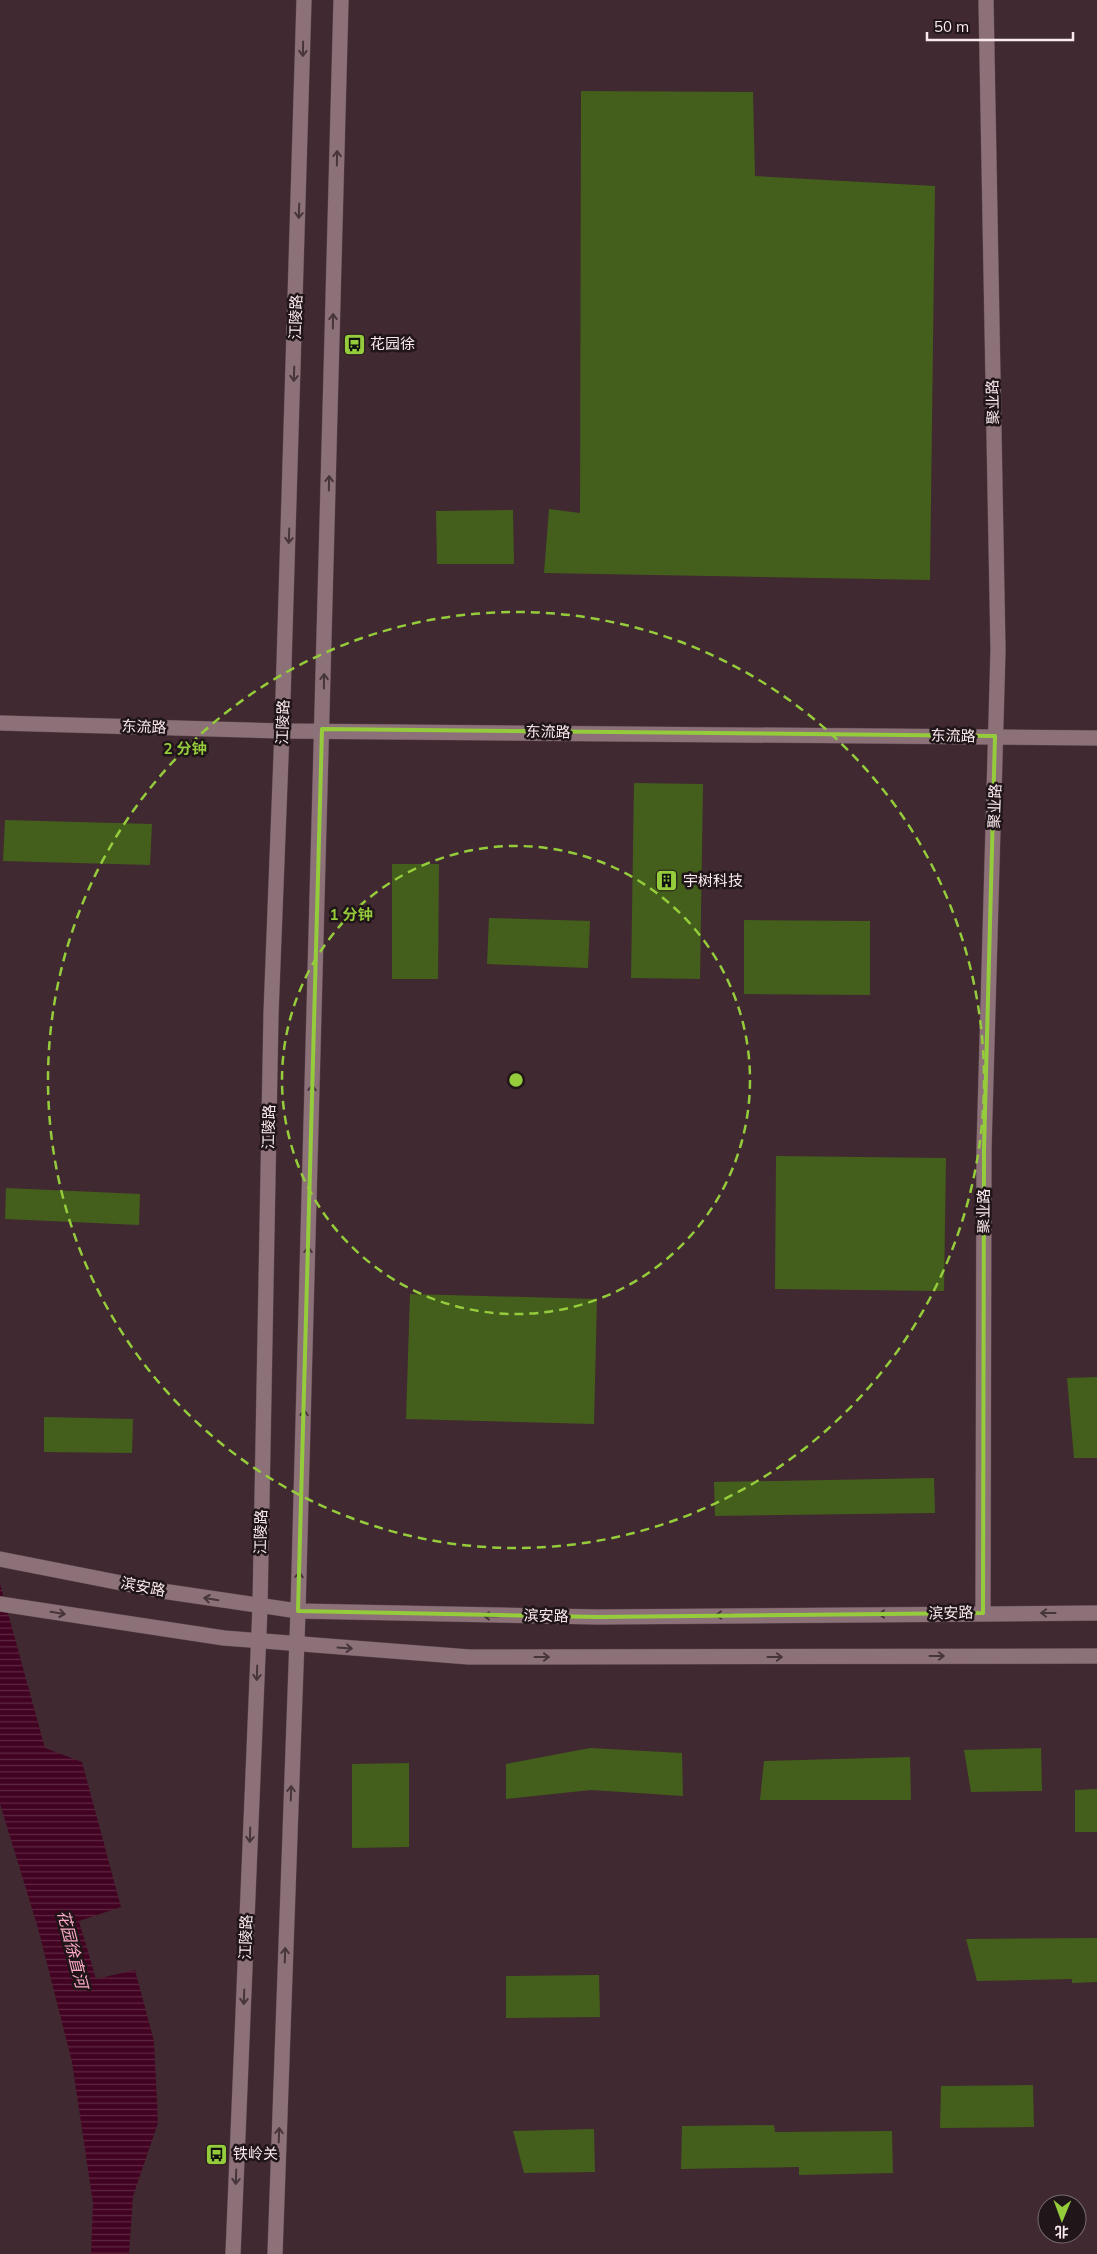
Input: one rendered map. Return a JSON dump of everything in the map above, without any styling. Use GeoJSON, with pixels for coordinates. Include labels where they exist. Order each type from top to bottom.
{"type":"FeatureCollection","features":[{"type":"Feature","properties":{"kind":"main road","name":"江陵路"},"geometry":{"type":"LineString","coordinates":[[233,2254],[260,1606],[271,1014],[282,730],[304,0]]}},
{"type":"Feature","properties":{"kind":"main road"},"geometry":{"type":"LineString","coordinates":[[275,2254],[298,1611],[341,0]]}},
{"type":"Feature","properties":{"kind":"main road","name":"聚业路"},"geometry":{"type":"LineString","coordinates":[[983,1613],[984,1150],[998,650],[986,0]]}},
{"type":"Feature","properties":{"kind":"main road","name":"东流路"},"geometry":{"type":"LineString","coordinates":[[0,723],[282,730],[1097,738]]}},
{"type":"Feature","properties":{"kind":"main road","name":"滨安路"},"geometry":{"type":"LineString","coordinates":[[2,1559],[162,1591],[298,1611],[598,1617],[1097,1613]]}},
{"type":"Feature","properties":{"kind":"main road"},"geometry":{"type":"LineString","coordinates":[[5,1605],[224,1638],[296,1646],[469,1657],[1097,1656]]}},
{"type":"Feature","properties":{"kind":"highlighted area"},"geometry":{"type":"Polygon","coordinates":[[[322,729],[995,736],[984,1149],[983,1613],[598,1617],[298,1611],[322,729]]]}},
{"type":"Feature","properties":{"kind":"water","name":"花园徐直河"},"geometry":{"type":"Polygon","coordinates":[[[0,1584],[45,1748],[82,1762],[121,1907],[79,1921],[96,1979],[135,1970],[154,2041],[158,2123],[133,2196],[129,2254],[91,2254],[93,2203],[72,2062],[38,1928],[0,1804],[0,1584]]]}},
{"type":"Feature","properties":{"kind":"building"},"geometry":{"type":"Polygon","coordinates":[[[581,91],[753,92],[755,176],[935,186],[930,580],[544,573],[549,509],[580,513],[581,91]]]}},
{"type":"Feature","properties":{"kind":"building"},"geometry":{"type":"Polygon","coordinates":[[[513,510],[514,564],[437,564],[436,511],[513,510]]]}},
{"type":"Feature","properties":{"kind":"building","name":"宇树科技"},"geometry":{"type":"Polygon","coordinates":[[[634,783],[703,784],[700,979],[631,978],[634,783]]]}},
{"type":"Feature","properties":{"kind":"building"},"geometry":{"type":"Polygon","coordinates":[[[5,820],[152,824],[150,865],[3,861],[5,820]]]}},
{"type":"Feature","properties":{"kind":"building"},"geometry":{"type":"Polygon","coordinates":[[[392,864],[439,864],[438,979],[392,979],[392,864]]]}},
{"type":"Feature","properties":{"kind":"building"},"geometry":{"type":"Polygon","coordinates":[[[489,918],[590,921],[588,968],[487,964],[489,918]]]}},
{"type":"Feature","properties":{"kind":"building"},"geometry":{"type":"Polygon","coordinates":[[[744,920],[870,921],[870,995],[744,994],[744,920]]]}},
{"type":"Feature","properties":{"kind":"building"},"geometry":{"type":"Polygon","coordinates":[[[776,1156],[946,1158],[944,1291],[775,1289],[776,1156]]]}},
{"type":"Feature","properties":{"kind":"building"},"geometry":{"type":"Polygon","coordinates":[[[6,1188],[140,1194],[139,1225],[5,1219],[6,1188]]]}},
{"type":"Feature","properties":{"kind":"building"},"geometry":{"type":"Polygon","coordinates":[[[410,1294],[597,1299],[594,1424],[406,1419],[410,1294]]]}},
{"type":"Feature","properties":{"kind":"building"},"geometry":{"type":"Polygon","coordinates":[[[1097,1377],[1097,1458],[1074,1458],[1067,1378],[1097,1377]]]}},
{"type":"Feature","properties":{"kind":"building"},"geometry":{"type":"Polygon","coordinates":[[[44,1417],[133,1419],[132,1453],[44,1452],[44,1417]]]}},
{"type":"Feature","properties":{"kind":"building"},"geometry":{"type":"Polygon","coordinates":[[[934,1478],[935,1513],[715,1516],[714,1482],[934,1478]]]}},
{"type":"Feature","properties":{"kind":"building"},"geometry":{"type":"Polygon","coordinates":[[[590,1748],[682,1753],[683,1796],[591,1790],[506,1799],[506,1764],[590,1748]]]}},
{"type":"Feature","properties":{"kind":"building"},"geometry":{"type":"Polygon","coordinates":[[[1041,1748],[1042,1791],[971,1792],[964,1750],[1041,1748]]]}},
{"type":"Feature","properties":{"kind":"building"},"geometry":{"type":"Polygon","coordinates":[[[910,1757],[911,1800],[760,1800],[764,1761],[910,1757]]]}},
{"type":"Feature","properties":{"kind":"building"},"geometry":{"type":"Polygon","coordinates":[[[409,1763],[409,1847],[352,1848],[352,1764],[409,1763]]]}},
{"type":"Feature","properties":{"kind":"building"},"geometry":{"type":"Polygon","coordinates":[[[1097,1789],[1097,1832],[1075,1832],[1075,1790],[1097,1789]]]}},
{"type":"Feature","properties":{"kind":"building"},"geometry":{"type":"Polygon","coordinates":[[[1097,1938],[1097,1982],[1072,1983],[1072,1979],[977,1981],[966,1939],[1097,1938]]]}},
{"type":"Feature","properties":{"kind":"building"},"geometry":{"type":"Polygon","coordinates":[[[599,1975],[600,2017],[506,2018],[506,1976],[599,1975]]]}},
{"type":"Feature","properties":{"kind":"building"},"geometry":{"type":"Polygon","coordinates":[[[1033,2085],[1034,2127],[940,2128],[941,2086],[1033,2085]]]}},
{"type":"Feature","properties":{"kind":"building"},"geometry":{"type":"Polygon","coordinates":[[[774,2125],[775,2132],[892,2131],[893,2173],[799,2175],[799,2167],[681,2169],[682,2126],[774,2125]]]}},
{"type":"Feature","properties":{"kind":"building"},"geometry":{"type":"Polygon","coordinates":[[[594,2129],[595,2172],[524,2173],[513,2131],[594,2129]]]}},
{"type":"Feature","properties":{"kind":"place","name":"花园徐"},"geometry":{"type":"Point","coordinates":[354,344]}},
{"type":"Feature","properties":{"kind":"place","name":"宇树科技"},"geometry":{"type":"Point","coordinates":[667,881]}},
{"type":"Feature","properties":{"kind":"place","name":"铁岭关"},"geometry":{"type":"Point","coordinates":[217,2154]}}]}
